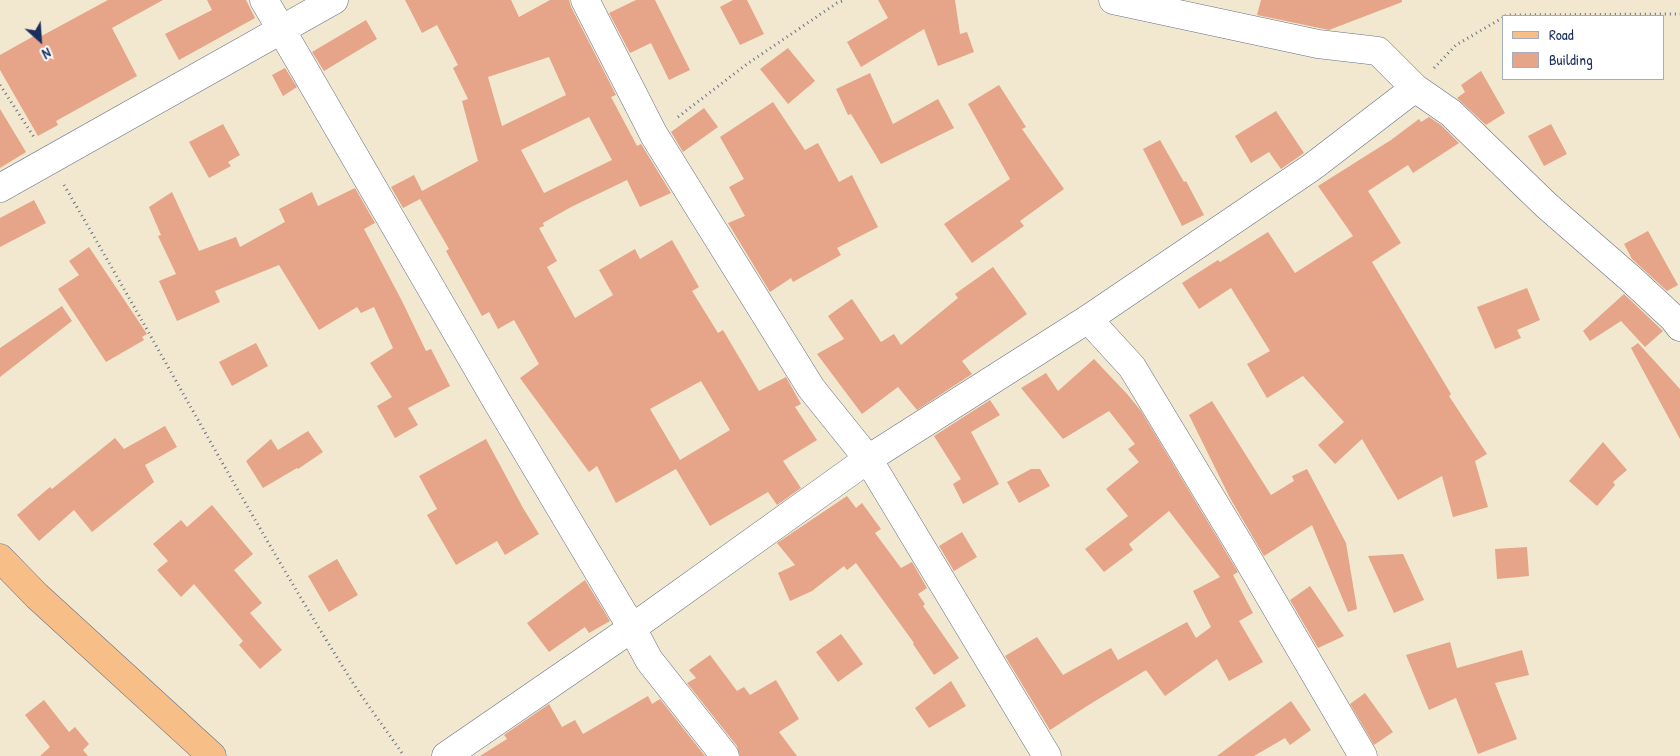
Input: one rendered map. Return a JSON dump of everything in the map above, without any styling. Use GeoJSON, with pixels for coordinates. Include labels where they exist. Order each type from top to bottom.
{"type":"FeatureCollection","features":[{"type":"Feature","properties":{"kind":"main road"},"geometry":{"type":"LineString","coordinates":[[0,558],[37,596],[212,756]]}},
{"type":"Feature","properties":{"kind":"street"},"geometry":{"type":"LineString","coordinates":[[264,0],[649,660],[725,756]]}},
{"type":"Feature","properties":{"kind":"street"},"geometry":{"type":"LineString","coordinates":[[0,188],[334,0]]}},
{"type":"Feature","properties":{"kind":"street"},"geometry":{"type":"LineString","coordinates":[[585,0],[654,135],[811,388],[868,459],[1047,756]]}},
{"type":"Feature","properties":{"kind":"street"},"geometry":{"type":"LineString","coordinates":[[1113,0],[1318,44],[1378,51],[1415,88],[1451,113],[1546,206],[1632,280],[1680,326]]}},
{"type":"Feature","properties":{"kind":"street"},"geometry":{"type":"LineString","coordinates":[[446,756],[632,628],[868,459],[1088,319],[1312,167],[1415,88]]}},
{"type":"Feature","properties":{"kind":"street"},"geometry":{"type":"LineString","coordinates":[[1088,319],[1132,367],[1363,756]]}},
{"type":"Feature","properties":{"kind":"path"},"geometry":{"type":"LineString","coordinates":[[654,135],[747,64],[837,3],[845,0]]}},
{"type":"Feature","properties":{"kind":"path"},"geometry":{"type":"LineString","coordinates":[[1508,15],[1680,14]]}},
{"type":"Feature","properties":{"kind":"path"},"geometry":{"type":"LineString","coordinates":[[1415,88],[1456,46],[1502,18]]}},
{"type":"Feature","properties":{"kind":"path"},"geometry":{"type":"LineString","coordinates":[[0,85],[49,160],[121,282],[258,526],[347,674],[404,756]]}},
{"type":"Feature","properties":{"kind":"building"},"geometry":{"type":"Polygon","coordinates":[[[108,0],[163,0],[112,28],[137,76],[56,121],[58,125],[38,136],[0,70],[0,55],[34,36],[36,39],[108,0]]]}},
{"type":"Feature","properties":{"kind":"building"},"geometry":{"type":"Polygon","coordinates":[[[207,0],[246,0],[255,18],[179,60],[165,34],[212,10],[207,0]]]}},
{"type":"Feature","properties":{"kind":"building"},"geometry":{"type":"Polygon","coordinates":[[[405,0],[511,0],[519,17],[550,0],[569,0],[616,95],[611,97],[637,146],[641,144],[671,193],[640,207],[627,180],[543,223],[544,226],[539,228],[557,261],[547,267],[575,318],[613,295],[599,270],[635,249],[640,259],[672,240],[699,287],[692,291],[718,333],[723,330],[759,391],[786,377],[801,404],[795,407],[817,440],[783,461],[801,488],[777,505],[768,492],[710,526],[676,469],[616,503],[597,466],[589,472],[520,378],[539,364],[514,320],[498,329],[489,312],[482,316],[446,251],[449,249],[420,199],[403,208],[391,187],[414,175],[422,191],[478,161],[462,101],[468,99],[453,68],[458,65],[437,25],[422,33],[405,0]],[[549,57],[488,77],[502,126],[566,95],[549,57]],[[589,117],[521,150],[544,193],[612,160],[589,117]],[[701,381],[650,409],[680,460],[730,430],[701,381]]]}},
{"type":"Feature","properties":{"kind":"building"},"geometry":{"type":"Polygon","coordinates":[[[636,0],[655,0],[690,70],[669,80],[651,43],[630,53],[609,13],[636,0]]]}},
{"type":"Feature","properties":{"kind":"building"},"geometry":{"type":"Polygon","coordinates":[[[733,0],[747,0],[764,34],[740,45],[720,7],[733,0]]]}},
{"type":"Feature","properties":{"kind":"building"},"geometry":{"type":"Polygon","coordinates":[[[878,0],[955,0],[960,34],[967,32],[974,52],[938,66],[924,29],[861,67],[847,42],[888,18],[878,0]]]}},
{"type":"Feature","properties":{"kind":"building"},"geometry":{"type":"Polygon","coordinates":[[[1261,0],[1402,0],[1402,2],[1329,30],[1257,15],[1261,0]]]}},
{"type":"Feature","properties":{"kind":"building"},"geometry":{"type":"Polygon","coordinates":[[[366,20],[377,39],[324,71],[312,52],[366,20]]]}},
{"type":"Feature","properties":{"kind":"building"},"geometry":{"type":"Polygon","coordinates":[[[788,48],[815,81],[788,104],[760,69],[788,48]]]}},
{"type":"Feature","properties":{"kind":"building"},"geometry":{"type":"Polygon","coordinates":[[[285,68],[297,87],[283,96],[272,75],[285,68]]]}},
{"type":"Feature","properties":{"kind":"building"},"geometry":{"type":"Polygon","coordinates":[[[1481,71],[1505,113],[1486,125],[1457,98],[1465,92],[1461,85],[1481,71]]]}},
{"type":"Feature","properties":{"kind":"building"},"geometry":{"type":"Polygon","coordinates":[[[870,73],[893,124],[938,99],[954,128],[881,164],[851,114],[848,115],[836,89],[870,73]]]}},
{"type":"Feature","properties":{"kind":"building"},"geometry":{"type":"Polygon","coordinates":[[[999,85],[1026,127],[1022,129],[1064,189],[1020,221],[1024,226],[972,263],[944,224],[1010,179],[968,104],[999,85]]]}},
{"type":"Feature","properties":{"kind":"building"},"geometry":{"type":"Polygon","coordinates":[[[773,102],[805,150],[818,143],[839,182],[852,175],[878,227],[837,248],[841,255],[793,282],[791,278],[770,292],[728,223],[745,216],[729,187],[744,179],[720,137],[773,102]]]}},
{"type":"Feature","properties":{"kind":"building"},"geometry":{"type":"Polygon","coordinates":[[[704,108],[718,127],[683,152],[671,132],[704,108]]]}},
{"type":"Feature","properties":{"kind":"building"},"geometry":{"type":"Polygon","coordinates":[[[0,109],[26,152],[0,168],[0,109]]]}},
{"type":"Feature","properties":{"kind":"building"},"geometry":{"type":"Polygon","coordinates":[[[1276,111],[1304,153],[1281,169],[1269,152],[1251,163],[1235,136],[1276,111]]]}},
{"type":"Feature","properties":{"kind":"building"},"geometry":{"type":"Polygon","coordinates":[[[1429,117],[1441,125],[1459,143],[1413,173],[1408,165],[1368,191],[1401,243],[1372,262],[1451,394],[1449,396],[1487,454],[1475,461],[1488,507],[1453,517],[1442,476],[1398,500],[1362,439],[1335,464],[1318,445],[1344,422],[1303,376],[1267,398],[1247,364],[1270,351],[1231,288],[1199,309],[1182,283],[1268,232],[1295,273],[1353,236],[1318,186],[1391,140],[1419,119],[1421,122],[1429,117]]]}},
{"type":"Feature","properties":{"kind":"building"},"geometry":{"type":"Polygon","coordinates":[[[223,124],[240,155],[228,162],[231,166],[209,178],[189,142],[223,124]]]}},
{"type":"Feature","properties":{"kind":"building"},"geometry":{"type":"Polygon","coordinates":[[[1551,124],[1567,154],[1544,166],[1528,136],[1551,124]]]}},
{"type":"Feature","properties":{"kind":"building"},"geometry":{"type":"Polygon","coordinates":[[[1160,140],[1184,182],[1186,181],[1204,215],[1182,226],[1143,149],[1160,140]]]}},
{"type":"Feature","properties":{"kind":"building"},"geometry":{"type":"Polygon","coordinates":[[[355,188],[375,223],[364,229],[426,351],[431,349],[450,386],[408,408],[418,425],[395,438],[377,406],[392,397],[370,363],[393,348],[374,307],[361,313],[357,307],[319,330],[279,265],[215,291],[220,302],[177,321],[159,281],[176,274],[158,236],[161,235],[149,207],[172,192],[199,251],[236,237],[240,247],[285,222],[279,209],[312,192],[318,206],[355,188]]]}},
{"type":"Feature","properties":{"kind":"building"},"geometry":{"type":"Polygon","coordinates":[[[34,200],[46,223],[0,247],[0,218],[34,200]]]}},
{"type":"Feature","properties":{"kind":"building"},"geometry":{"type":"Polygon","coordinates":[[[1648,231],[1678,285],[1667,291],[1632,259],[1624,244],[1648,231]]]}},
{"type":"Feature","properties":{"kind":"building"},"geometry":{"type":"Polygon","coordinates":[[[89,247],[147,334],[142,337],[144,340],[106,362],[58,289],[79,275],[69,261],[89,247]]]}},
{"type":"Feature","properties":{"kind":"building"},"geometry":{"type":"Polygon","coordinates":[[[993,267],[1027,314],[962,361],[972,374],[917,410],[898,387],[862,414],[817,354],[844,339],[828,316],[852,299],[881,342],[894,334],[901,345],[958,298],[955,294],[993,267]]]}},
{"type":"Feature","properties":{"kind":"building"},"geometry":{"type":"Polygon","coordinates":[[[1527,288],[1540,320],[1517,330],[1521,338],[1495,349],[1477,307],[1527,288]]]}},
{"type":"Feature","properties":{"kind":"building"},"geometry":{"type":"Polygon","coordinates":[[[1624,294],[1663,331],[1645,347],[1621,321],[1590,341],[1583,331],[1624,294]]]}},
{"type":"Feature","properties":{"kind":"building"},"geometry":{"type":"Polygon","coordinates":[[[62,306],[72,321],[0,377],[0,348],[62,306]]]}},
{"type":"Feature","properties":{"kind":"building"},"geometry":{"type":"Polygon","coordinates":[[[256,343],[268,366],[232,386],[219,362],[256,343]]]}},
{"type":"Feature","properties":{"kind":"building"},"geometry":{"type":"Polygon","coordinates":[[[1638,343],[1680,389],[1680,439],[1631,348],[1638,343]]]}},
{"type":"Feature","properties":{"kind":"building"},"geometry":{"type":"Polygon","coordinates":[[[1094,359],[1141,411],[1238,572],[1233,575],[1253,613],[1239,621],[1263,662],[1229,681],[1217,659],[1165,696],[1146,670],[1050,730],[1005,656],[1037,637],[1063,675],[1111,648],[1118,660],[1187,622],[1196,638],[1211,627],[1193,591],[1220,577],[1169,511],[1129,544],[1133,550],[1104,572],[1085,549],[1128,516],[1106,489],[1139,462],[1128,449],[1135,444],[1109,411],[1063,439],[1021,388],[1046,373],[1058,391],[1094,359]]]}},
{"type":"Feature","properties":{"kind":"building"},"geometry":{"type":"Polygon","coordinates":[[[990,400],[1000,415],[971,432],[999,484],[963,504],[953,484],[961,479],[934,436],[990,400]]]}},
{"type":"Feature","properties":{"kind":"building"},"geometry":{"type":"Polygon","coordinates":[[[1212,401],[1271,495],[1294,481],[1292,476],[1307,469],[1346,543],[1357,609],[1348,612],[1312,525],[1264,556],[1230,498],[1189,415],[1212,401]]]}},
{"type":"Feature","properties":{"kind":"building"},"geometry":{"type":"Polygon","coordinates":[[[165,426],[177,447],[145,465],[154,482],[92,532],[74,510],[39,541],[17,515],[50,487],[52,489],[115,438],[124,449],[165,426]]]}},
{"type":"Feature","properties":{"kind":"building"},"geometry":{"type":"Polygon","coordinates":[[[308,431],[323,452],[298,469],[263,488],[246,461],[271,439],[278,450],[308,431]]]}},
{"type":"Feature","properties":{"kind":"building"},"geometry":{"type":"Polygon","coordinates":[[[486,439],[539,534],[505,555],[497,541],[456,565],[427,515],[437,509],[419,476],[486,439]]]}},
{"type":"Feature","properties":{"kind":"building"},"geometry":{"type":"Polygon","coordinates":[[[1603,442],[1627,470],[1613,482],[1615,485],[1597,506],[1569,481],[1603,442]]]}},
{"type":"Feature","properties":{"kind":"building"},"geometry":{"type":"Polygon","coordinates":[[[1031,469],[1040,469],[1050,486],[1019,503],[1007,482],[1031,469]]]}},
{"type":"Feature","properties":{"kind":"building"},"geometry":{"type":"Polygon","coordinates":[[[847,496],[856,508],[862,503],[881,529],[875,533],[901,568],[912,562],[927,588],[918,594],[925,604],[923,606],[959,658],[934,675],[914,643],[856,563],[847,570],[844,566],[812,591],[790,601],[778,573],[795,565],[777,543],[847,496]]]}},
{"type":"Feature","properties":{"kind":"building"},"geometry":{"type":"Polygon","coordinates":[[[212,505],[253,554],[234,570],[262,603],[250,613],[282,650],[260,669],[239,645],[243,641],[194,584],[181,597],[157,570],[168,561],[153,544],[181,520],[187,527],[212,505]]]}},
{"type":"Feature","properties":{"kind":"building"},"geometry":{"type":"Polygon","coordinates":[[[962,532],[977,557],[954,571],[939,546],[962,532]]]}},
{"type":"Feature","properties":{"kind":"building"},"geometry":{"type":"Polygon","coordinates":[[[1527,547],[1529,576],[1497,579],[1495,549],[1527,547]]]}},
{"type":"Feature","properties":{"kind":"building"},"geometry":{"type":"Polygon","coordinates":[[[1403,554],[1424,600],[1394,613],[1368,556],[1403,554]]]}},
{"type":"Feature","properties":{"kind":"building"},"geometry":{"type":"Polygon","coordinates":[[[337,559],[358,595],[329,612],[308,576],[337,559]]]}},
{"type":"Feature","properties":{"kind":"building"},"geometry":{"type":"Polygon","coordinates":[[[585,580],[610,621],[589,633],[585,627],[549,652],[527,623],[585,580]]]}},
{"type":"Feature","properties":{"kind":"building"},"geometry":{"type":"Polygon","coordinates":[[[1310,586],[1344,636],[1318,648],[1290,600],[1310,586]]]}},
{"type":"Feature","properties":{"kind":"building"},"geometry":{"type":"Polygon","coordinates":[[[841,634],[863,664],[838,682],[816,652],[841,634]]]}},
{"type":"Feature","properties":{"kind":"building"},"geometry":{"type":"Polygon","coordinates":[[[1450,642],[1457,668],[1522,650],[1529,675],[1495,683],[1517,739],[1478,754],[1456,698],[1429,710],[1406,655],[1450,642]]]}},
{"type":"Feature","properties":{"kind":"building"},"geometry":{"type":"Polygon","coordinates":[[[710,655],[737,691],[744,687],[750,695],[776,680],[799,719],[779,732],[797,756],[740,756],[737,746],[687,683],[696,678],[689,670],[710,655]]]}},
{"type":"Feature","properties":{"kind":"building"},"geometry":{"type":"Polygon","coordinates":[[[951,681],[966,706],[929,728],[915,708],[951,681]]]}},
{"type":"Feature","properties":{"kind":"building"},"geometry":{"type":"Polygon","coordinates":[[[1365,693],[1393,732],[1374,745],[1350,704],[1365,693]]]}},
{"type":"Feature","properties":{"kind":"building"},"geometry":{"type":"Polygon","coordinates":[[[648,696],[652,704],[660,699],[705,756],[480,756],[507,739],[504,735],[549,704],[562,727],[575,720],[583,734],[648,696]]]}},
{"type":"Feature","properties":{"kind":"building"},"geometry":{"type":"Polygon","coordinates":[[[44,700],[69,732],[75,727],[89,744],[83,750],[88,756],[40,756],[50,747],[25,715],[44,700]]]}},
{"type":"Feature","properties":{"kind":"building"},"geometry":{"type":"Polygon","coordinates":[[[1291,701],[1311,730],[1290,745],[1285,738],[1254,756],[1217,756],[1291,701]]]}}]}
